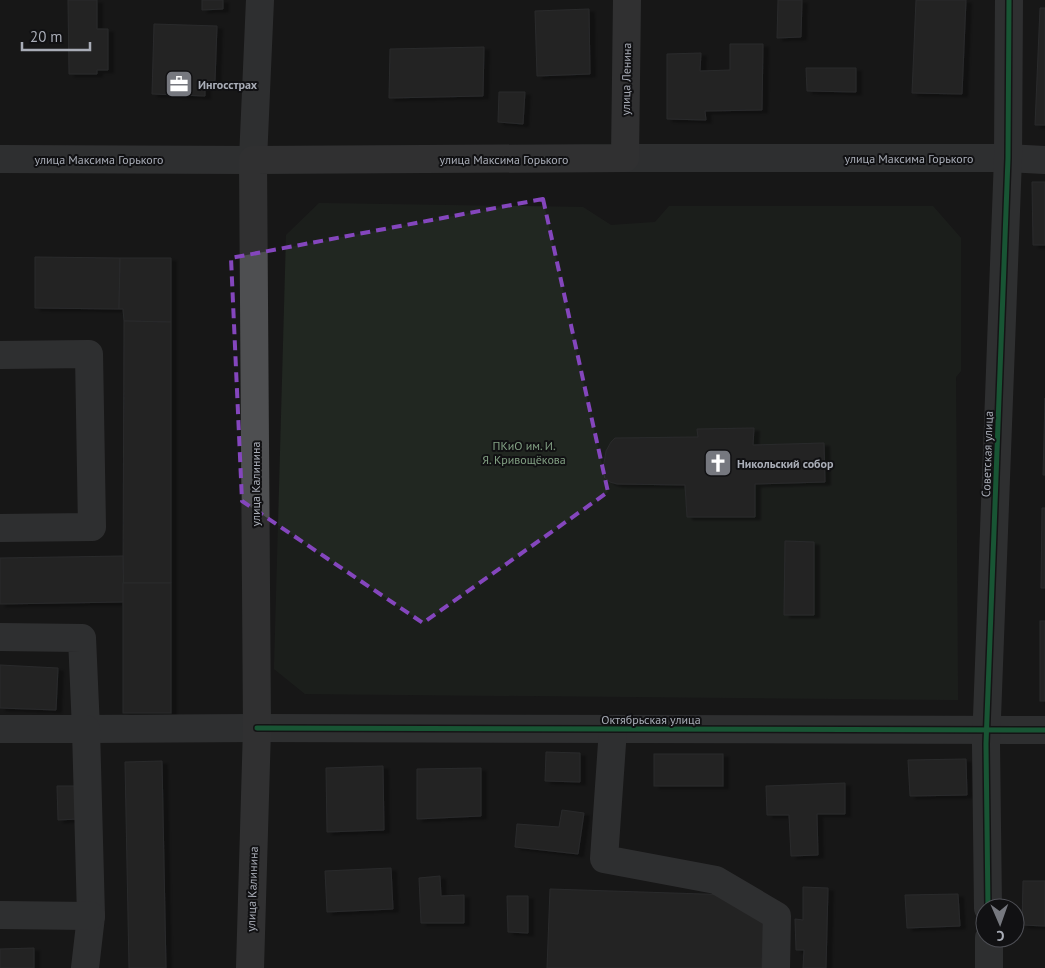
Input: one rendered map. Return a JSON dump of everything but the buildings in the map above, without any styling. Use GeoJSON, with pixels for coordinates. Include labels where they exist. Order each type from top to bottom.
{"type":"FeatureCollection","features":[{"type":"Feature","properties":{"kind":"main road","name":"улица Ленина"},"geometry":{"type":"LineString","coordinates":[[625,158],[627,0]]}},
{"type":"Feature","properties":{"kind":"main road","name":"улица Максима Горького"},"geometry":{"type":"LineString","coordinates":[[253,160],[625,158]]}},
{"type":"Feature","properties":{"kind":"main road","name":"улица Калинина"},"geometry":{"type":"LineString","coordinates":[[250,968],[257,728],[253,160]]}},
{"type":"Feature","properties":{"kind":"street","name":"улица Калинина"},"geometry":{"type":"LineString","coordinates":[[253,160],[260,0]]}},
{"type":"Feature","properties":{"kind":"street","name":"Советская улица"},"geometry":{"type":"LineString","coordinates":[[988,898],[987,729],[1008,158],[1010,0]]}},
{"type":"Feature","properties":{"kind":"street","name":"улица Максима Горького"},"geometry":{"type":"LineString","coordinates":[[625,158],[1008,158],[1045,160]]}},
{"type":"Feature","properties":{"kind":"street","name":"улица Максима Горького"},"geometry":{"type":"LineString","coordinates":[[0,159],[253,160]]}},
{"type":"Feature","properties":{"kind":"street"},"geometry":{"type":"LineString","coordinates":[[0,355],[89,354],[92,527],[0,528]]}},
{"type":"Feature","properties":{"kind":"street"},"geometry":{"type":"LineString","coordinates":[[0,637],[82,638],[90,916],[85,968]]}},
{"type":"Feature","properties":{"kind":"street","name":"Октябрьская улица"},"geometry":{"type":"LineString","coordinates":[[0,729],[1045,730]]}},
{"type":"Feature","properties":{"kind":"street"},"geometry":{"type":"LineString","coordinates":[[613,729],[604,859],[716,880],[777,916],[776,968]]}},
{"type":"Feature","properties":{"kind":"street"},"geometry":{"type":"LineString","coordinates":[[0,915],[90,916]]}},
{"type":"Feature","properties":{"kind":"street"},"geometry":{"type":"LineString","coordinates":[[989,948],[989,968]]}},
{"type":"Feature","properties":{"kind":"highlighted area"},"geometry":{"type":"Polygon","coordinates":[[[543,199],[608,492],[423,623],[242,501],[231,258],[543,199]]]}},
{"type":"Feature","properties":{"kind":"green space","name":"ПКиО им. И. Я. Кривощёкова"},"geometry":{"type":"Polygon","coordinates":[[[319,203],[583,207],[611,225],[655,222],[669,206],[933,206],[961,238],[961,371],[956,377],[958,700],[305,694],[274,669],[286,235],[319,203]]]}},
{"type":"Feature","properties":{"kind":"cycle path"},"geometry":{"type":"LineString","coordinates":[[988,898],[986,744],[1008,158],[1009,0]]}},
{"type":"Feature","properties":{"kind":"cycle path"},"geometry":{"type":"LineString","coordinates":[[257,728],[1045,730]]}},
{"type":"Feature","properties":{"kind":"place","name":"Ингосстрах"},"geometry":{"type":"Point","coordinates":[179,84]}},
{"type":"Feature","properties":{"kind":"place","name":"Никольский собор"},"geometry":{"type":"Point","coordinates":[718,463]}}]}
